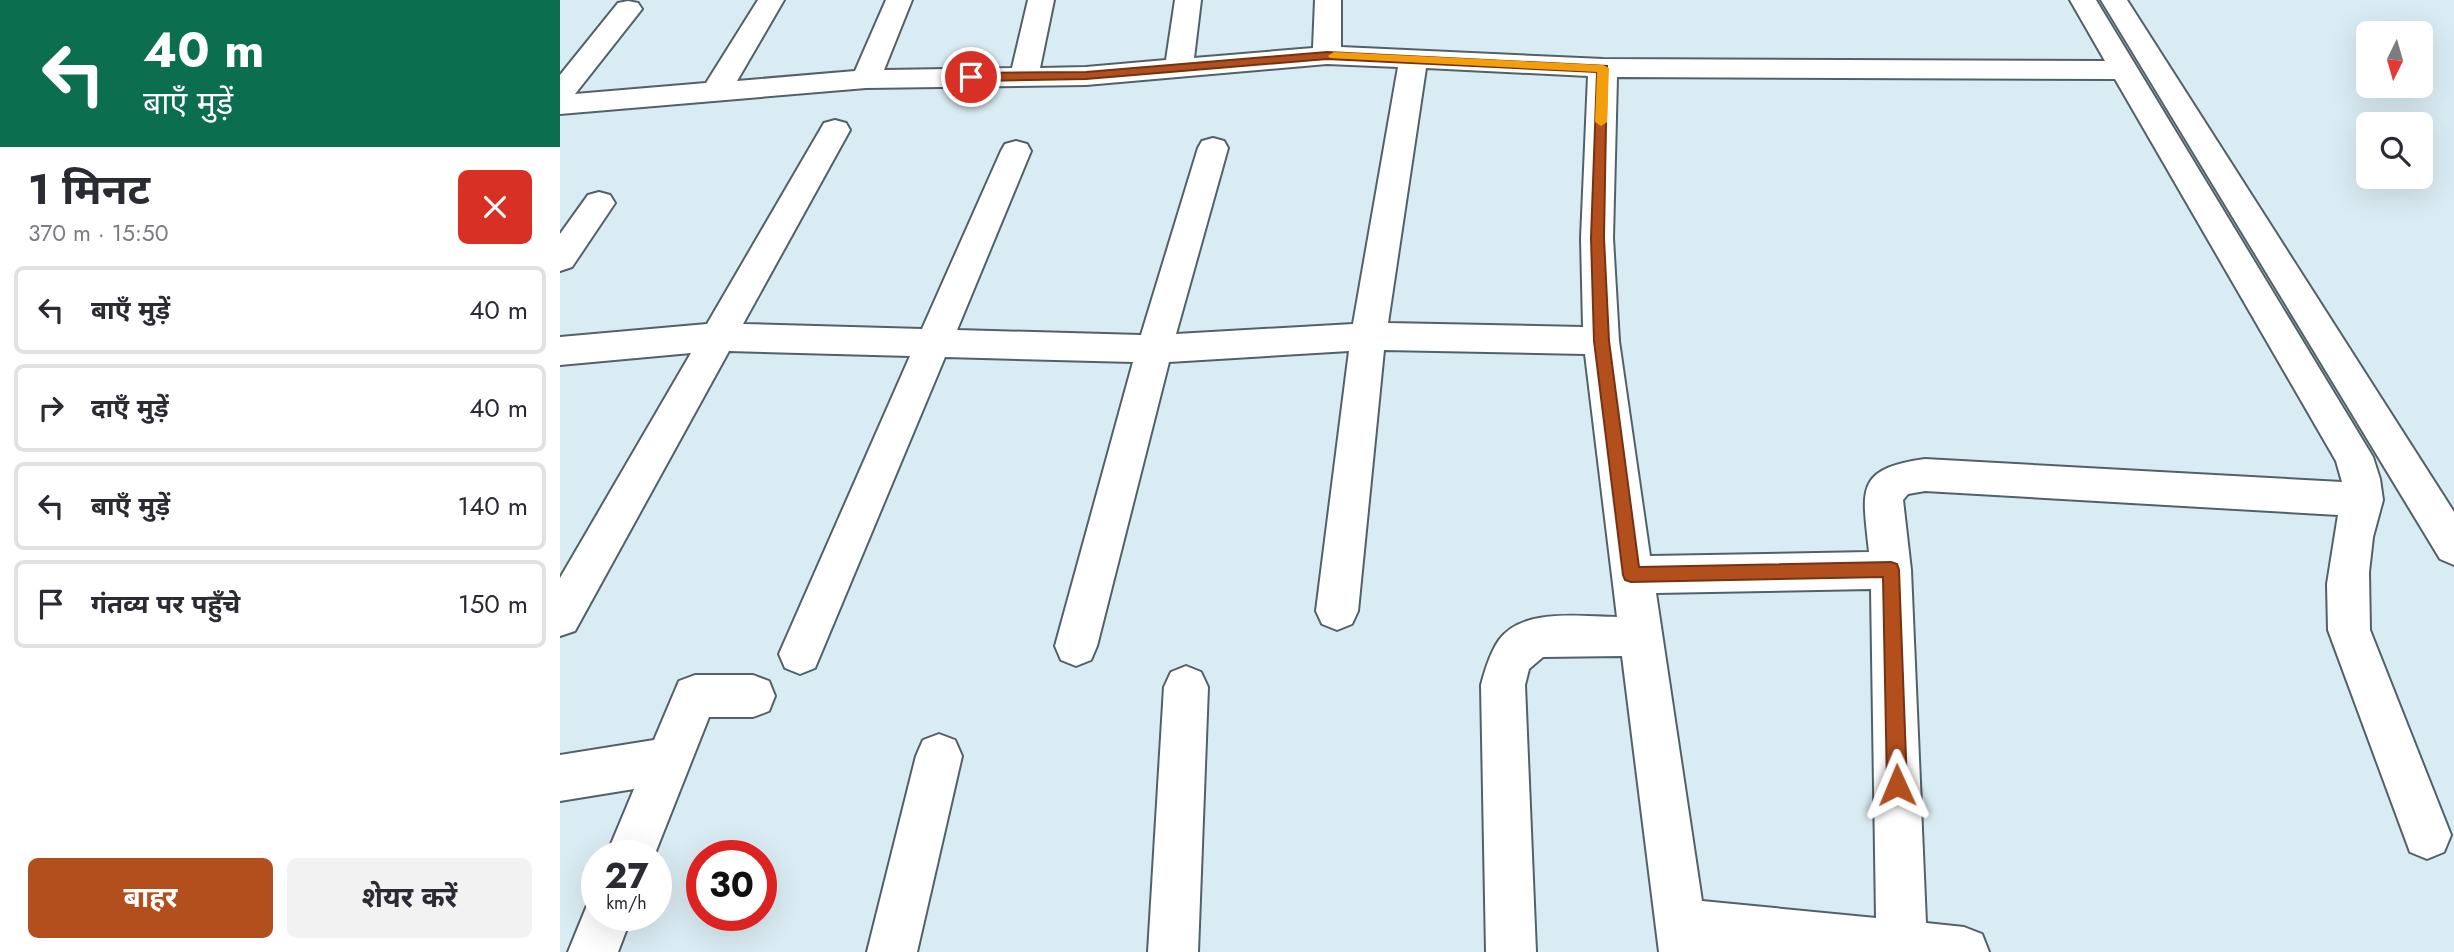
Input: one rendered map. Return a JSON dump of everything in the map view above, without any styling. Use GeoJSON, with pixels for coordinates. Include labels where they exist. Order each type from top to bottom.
{"type":"FeatureCollection","features":[{"type":"Feature","properties":{"kind":"street"},"geometry":{"type":"LineString","coordinates":[[716,91],[771,0]]}},
{"type":"Feature","properties":{"kind":"street"},"geometry":{"type":"LineString","coordinates":[[866,79],[899,0]]}},
{"type":"Feature","properties":{"kind":"street"},"geometry":{"type":"LineString","coordinates":[[1024,76],[1041,0]]}},
{"type":"Feature","properties":{"kind":"street"},"geometry":{"type":"LineString","coordinates":[[1179,66],[1188,0]]}},
{"type":"Feature","properties":{"kind":"street"},"geometry":{"type":"LineString","coordinates":[[1327,55],[1328,0]]}},
{"type":"Feature","properties":{"kind":"street"},"geometry":{"type":"LineString","coordinates":[[2083,0],[2354,457],[2362,476],[2363,500],[2353,538],[2347,597],[2349,630],[2427,835]]}},
{"type":"Feature","properties":{"kind":"street"},"geometry":{"type":"LineString","coordinates":[[2114,0],[2454,547]]}},
{"type":"Feature","properties":{"kind":"street"},"geometry":{"type":"LineString","coordinates":[[560,94],[613,3]]}},
{"type":"Feature","properties":{"kind":"street"},"geometry":{"type":"LineString","coordinates":[[560,105],[866,79],[1086,76],[1327,55],[1603,68],[2124,70]]}},
{"type":"Feature","properties":{"kind":"street"},"geometry":{"type":"LineString","coordinates":[[1337,611],[1368,336],[1413,61]]}},
{"type":"Feature","properties":{"kind":"street"},"geometry":{"type":"LineString","coordinates":[[1603,68],[1597,238],[1601,341],[1682,938],[1964,952]]}},
{"type":"Feature","properties":{"kind":"street"},"geometry":{"type":"LineString","coordinates":[[560,617],[835,130]]}},
{"type":"Feature","properties":{"kind":"street"},"geometry":{"type":"LineString","coordinates":[[1076,646],[1154,349],[1213,148]]}},
{"type":"Feature","properties":{"kind":"street"},"geometry":{"type":"LineString","coordinates":[[800,654],[1016,151]]}},
{"type":"Feature","properties":{"kind":"street"},"geometry":{"type":"LineString","coordinates":[[560,259],[599,203]]}},
{"type":"Feature","properties":{"kind":"street"},"geometry":{"type":"LineString","coordinates":[[560,351],[716,337],[1154,349],[1368,336],[1601,341]]}},
{"type":"Feature","properties":{"kind":"street"},"geometry":{"type":"LineString","coordinates":[[1902,949],[1891,570],[1883,496],[1897,479],[1925,475],[2363,500]]}},
{"type":"Feature","properties":{"kind":"street"},"geometry":{"type":"LineString","coordinates":[[1631,575],[1891,570]]}},
{"type":"Feature","properties":{"kind":"street"},"geometry":{"type":"LineString","coordinates":[[1511,952],[1503,685],[1510,657],[1525,642],[1539,636],[1639,636]]}},
{"type":"Feature","properties":{"kind":"street"},"geometry":{"type":"LineString","coordinates":[[1173,952],[1186,687]]}},
{"type":"Feature","properties":{"kind":"street"},"geometry":{"type":"LineString","coordinates":[[636,840],[695,696],[753,696]]}},
{"type":"Feature","properties":{"kind":"street"},"geometry":{"type":"LineString","coordinates":[[892,952],[939,756]]}},
{"type":"Feature","properties":{"kind":"street"},"geometry":{"type":"LineString","coordinates":[[560,778],[667,761]]}},
{"type":"Feature","properties":{"kind":"street"},"geometry":{"type":"LineString","coordinates":[[593,952],[601,931]]}},
{"type":"Feature","properties":{"kind":"slow traffic"},"geometry":{"type":"LineString","coordinates":[[1334,56],[1603,68],[1601,122]]}},
{"type":"Feature","properties":{"kind":"route"},"geometry":{"type":"LineString","coordinates":[[971,77],[1086,76],[1327,55],[1603,68],[1597,238],[1601,341],[1631,575],[1891,570],[1897,785]]}}]}
